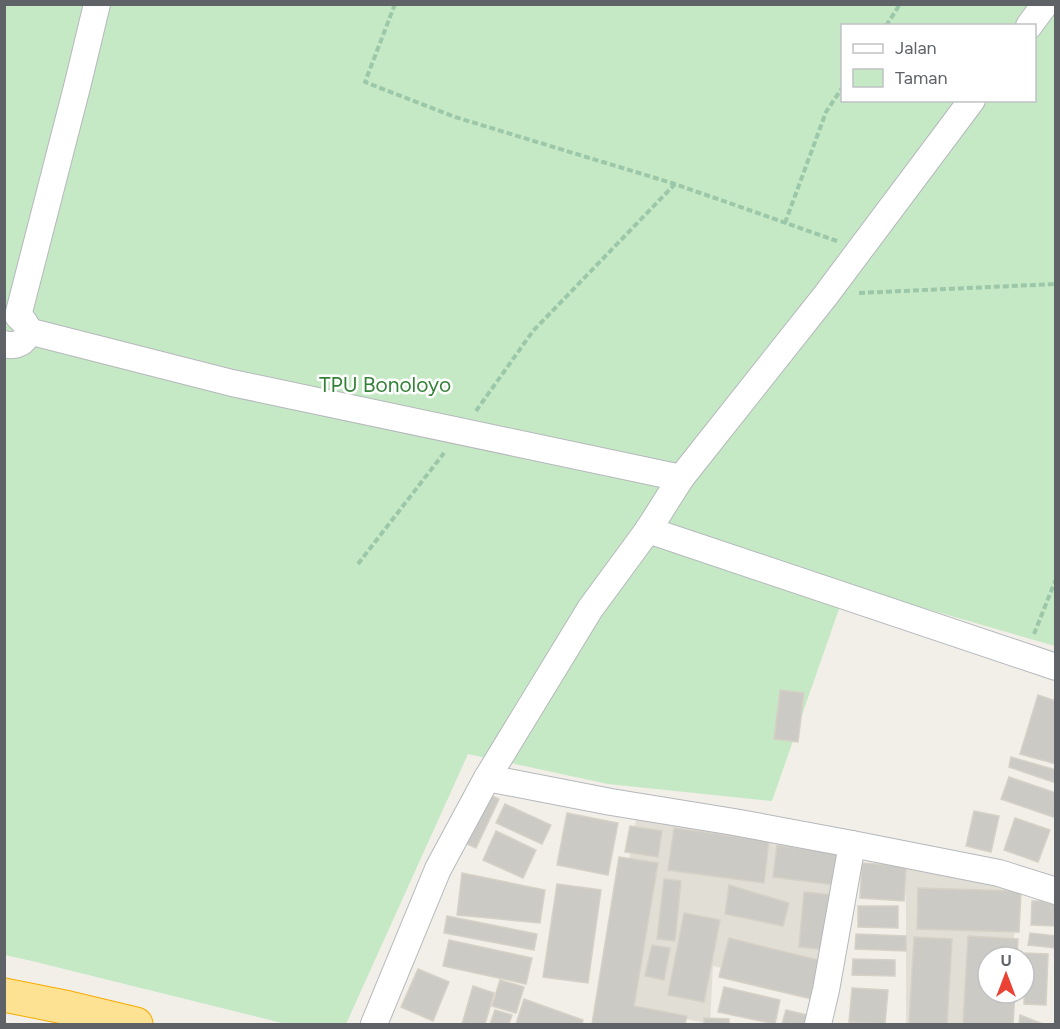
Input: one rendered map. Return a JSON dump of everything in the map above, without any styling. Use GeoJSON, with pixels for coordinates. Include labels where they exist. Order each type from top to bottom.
{"type":"FeatureCollection","features":[{"type":"Feature","properties":{"kind":"highway"},"geometry":{"type":"LineString","coordinates":[[4,996],[136,1024]]}},
{"type":"Feature","properties":{"kind":"street"},"geometry":{"type":"LineString","coordinates":[[5,348],[16,346],[24,341],[17,321],[97,4]]}},
{"type":"Feature","properties":{"kind":"street"},"geometry":{"type":"LineString","coordinates":[[1030,24],[1045,4]]}},
{"type":"Feature","properties":{"kind":"street"},"geometry":{"type":"LineString","coordinates":[[374,1024],[438,869],[487,778],[590,609],[648,530],[681,478],[825,295],[970,102]]}},
{"type":"Feature","properties":{"kind":"street"},"geometry":{"type":"LineString","coordinates":[[17,321],[232,383],[681,478]]}},
{"type":"Feature","properties":{"kind":"street"},"geometry":{"type":"LineString","coordinates":[[648,530],[1056,667]]}},
{"type":"Feature","properties":{"kind":"street"},"geometry":{"type":"LineString","coordinates":[[487,778],[611,802],[852,843],[999,873],[1056,891]]}},
{"type":"Feature","properties":{"kind":"street"},"geometry":{"type":"LineString","coordinates":[[818,1024],[852,843]]}},
{"type":"Feature","properties":{"kind":"path"},"geometry":{"type":"LineString","coordinates":[[394,4],[365,82],[455,117],[675,184],[859,249]]}},
{"type":"Feature","properties":{"kind":"path"},"geometry":{"type":"LineString","coordinates":[[887,24],[900,4]]}},
{"type":"Feature","properties":{"kind":"path"},"geometry":{"type":"LineString","coordinates":[[785,223],[826,112],[841,91]]}},
{"type":"Feature","properties":{"kind":"path"},"geometry":{"type":"LineString","coordinates":[[358,564],[461,431],[533,331],[675,184]]}},
{"type":"Feature","properties":{"kind":"path"},"geometry":{"type":"LineString","coordinates":[[825,295],[1056,284]]}},
{"type":"Feature","properties":{"kind":"path"},"geometry":{"type":"LineString","coordinates":[[1025,657],[1056,579]]}},
{"type":"Feature","properties":{"kind":"shaded area"},"geometry":{"type":"Polygon","coordinates":[[[637,814],[836,857],[813,988],[713,966],[710,1024],[604,1002],[637,814]]]}},
{"type":"Feature","properties":{"kind":"shaded area"},"geometry":{"type":"Polygon","coordinates":[[[904,861],[1019,885],[1013,945],[976,945],[976,1005],[1007,1005],[1005,1024],[906,1024],[904,861]]]}},
{"type":"Feature","properties":{"kind":"green space","name":"TPU Bonoloyo"},"geometry":{"type":"Polygon","coordinates":[[[4,5],[1055,5],[1055,646],[847,586],[772,801],[608,784],[468,754],[346,1024],[286,1024],[5,955],[4,5]]]}},
{"type":"Feature","properties":{"kind":"building"},"geometry":{"type":"Polygon","coordinates":[[[780,690],[804,693],[798,742],[774,739],[780,690]]]}},
{"type":"Feature","properties":{"kind":"building"},"geometry":{"type":"Polygon","coordinates":[[[1038,695],[1056,701],[1056,764],[1020,754],[1038,695]]]}},
{"type":"Feature","properties":{"kind":"building"},"geometry":{"type":"Polygon","coordinates":[[[1011,757],[1056,770],[1056,783],[1009,767],[1011,757]]]}},
{"type":"Feature","properties":{"kind":"building"},"geometry":{"type":"Polygon","coordinates":[[[1009,777],[1056,793],[1056,818],[1001,799],[1009,777]]]}},
{"type":"Feature","properties":{"kind":"building"},"geometry":{"type":"Polygon","coordinates":[[[481,791],[499,799],[476,848],[458,840],[481,791]]]}},
{"type":"Feature","properties":{"kind":"building"},"geometry":{"type":"Polygon","coordinates":[[[505,804],[551,825],[542,844],[496,823],[505,804]]]}},
{"type":"Feature","properties":{"kind":"building"},"geometry":{"type":"Polygon","coordinates":[[[974,811],[999,816],[991,852],[966,846],[974,811]]]}},
{"type":"Feature","properties":{"kind":"building"},"geometry":{"type":"Polygon","coordinates":[[[567,813],[618,823],[608,875],[557,865],[567,813]]]}},
{"type":"Feature","properties":{"kind":"building"},"geometry":{"type":"Polygon","coordinates":[[[1015,818],[1050,830],[1038,862],[1004,850],[1015,818]]]}},
{"type":"Feature","properties":{"kind":"building"},"geometry":{"type":"Polygon","coordinates":[[[630,826],[662,831],[658,857],[625,852],[630,826]]]}},
{"type":"Feature","properties":{"kind":"building"},"geometry":{"type":"Polygon","coordinates":[[[674,828],[769,841],[764,883],[668,870],[674,828]]]}},
{"type":"Feature","properties":{"kind":"building"},"geometry":{"type":"Polygon","coordinates":[[[496,831],[536,850],[523,878],[483,860],[496,831]]]}},
{"type":"Feature","properties":{"kind":"building"},"geometry":{"type":"Polygon","coordinates":[[[777,845],[839,853],[835,885],[773,877],[777,845]]]}},
{"type":"Feature","properties":{"kind":"building"},"geometry":{"type":"Polygon","coordinates":[[[619,857],[658,863],[634,1006],[687,1016],[685,1024],[592,1024],[619,857]]]}},
{"type":"Feature","properties":{"kind":"building"},"geometry":{"type":"Polygon","coordinates":[[[862,863],[906,866],[904,901],[860,898],[862,863]]]}},
{"type":"Feature","properties":{"kind":"building"},"geometry":{"type":"Polygon","coordinates":[[[462,873],[545,890],[540,923],[457,915],[462,873]]]}},
{"type":"Feature","properties":{"kind":"building"},"geometry":{"type":"Polygon","coordinates":[[[664,879],[681,881],[675,941],[657,939],[664,879]]]}},
{"type":"Feature","properties":{"kind":"building"},"geometry":{"type":"Polygon","coordinates":[[[557,884],[601,890],[588,983],[543,977],[557,884]]]}},
{"type":"Feature","properties":{"kind":"building"},"geometry":{"type":"Polygon","coordinates":[[[729,885],[789,903],[783,926],[725,914],[729,885]]]}},
{"type":"Feature","properties":{"kind":"building"},"geometry":{"type":"Polygon","coordinates":[[[918,888],[1021,891],[1019,932],[917,929],[918,888]]]}},
{"type":"Feature","properties":{"kind":"building"},"geometry":{"type":"Polygon","coordinates":[[[804,892],[834,895],[828,950],[799,947],[804,892]]]}},
{"type":"Feature","properties":{"kind":"building"},"geometry":{"type":"Polygon","coordinates":[[[1032,901],[1056,901],[1054,926],[1031,925],[1032,901]]]}},
{"type":"Feature","properties":{"kind":"building"},"geometry":{"type":"Polygon","coordinates":[[[858,906],[898,906],[898,928],[858,927],[858,906]]]}},
{"type":"Feature","properties":{"kind":"building"},"geometry":{"type":"Polygon","coordinates":[[[684,913],[720,920],[704,1002],[668,995],[684,913]]]}},
{"type":"Feature","properties":{"kind":"building"},"geometry":{"type":"Polygon","coordinates":[[[447,916],[537,934],[534,950],[444,933],[447,916]]]}},
{"type":"Feature","properties":{"kind":"building"},"geometry":{"type":"Polygon","coordinates":[[[1030,933],[1056,936],[1056,948],[1028,945],[1030,933]]]}},
{"type":"Feature","properties":{"kind":"building"},"geometry":{"type":"Polygon","coordinates":[[[856,934],[906,936],[906,951],[855,949],[856,934]]]}},
{"type":"Feature","properties":{"kind":"building"},"geometry":{"type":"Polygon","coordinates":[[[968,936],[1018,939],[1018,945],[976,945],[976,1005],[1014,1005],[1013,1024],[963,1024],[968,936]]]}},
{"type":"Feature","properties":{"kind":"building"},"geometry":{"type":"Polygon","coordinates":[[[914,937],[952,939],[947,1024],[909,1024],[914,937]]]}},
{"type":"Feature","properties":{"kind":"building"},"geometry":{"type":"Polygon","coordinates":[[[729,938],[822,961],[812,999],[719,977],[729,938]]]}},
{"type":"Feature","properties":{"kind":"building"},"geometry":{"type":"Polygon","coordinates":[[[449,940],[532,958],[526,984],[443,966],[449,940]]]}},
{"type":"Feature","properties":{"kind":"building"},"geometry":{"type":"Polygon","coordinates":[[[652,945],[670,948],[664,980],[645,976],[652,945]]]}},
{"type":"Feature","properties":{"kind":"building"},"geometry":{"type":"Polygon","coordinates":[[[1036,953],[1048,954],[1046,1005],[1036,1005],[1036,953]]]}},
{"type":"Feature","properties":{"kind":"building"},"geometry":{"type":"Polygon","coordinates":[[[853,959],[895,960],[895,976],[852,975],[853,959]]]}},
{"type":"Feature","properties":{"kind":"building"},"geometry":{"type":"Polygon","coordinates":[[[418,969],[449,982],[433,1021],[401,1007],[418,969]]]}},
{"type":"Feature","properties":{"kind":"building"},"geometry":{"type":"Polygon","coordinates":[[[500,980],[524,987],[516,1013],[492,1006],[500,980]]]}},
{"type":"Feature","properties":{"kind":"building"},"geometry":{"type":"Polygon","coordinates":[[[473,986],[494,993],[485,1024],[462,1024],[473,986]]]}},
{"type":"Feature","properties":{"kind":"building"},"geometry":{"type":"Polygon","coordinates":[[[724,987],[780,1000],[775,1024],[718,1012],[724,987]]]}},
{"type":"Feature","properties":{"kind":"building"},"geometry":{"type":"Polygon","coordinates":[[[852,988],[888,990],[885,1024],[849,1022],[852,988]]]}},
{"type":"Feature","properties":{"kind":"building"},"geometry":{"type":"Polygon","coordinates":[[[524,999],[583,1020],[582,1024],[516,1024],[524,999]]]}},
{"type":"Feature","properties":{"kind":"building"},"geometry":{"type":"Polygon","coordinates":[[[495,1010],[512,1015],[509,1024],[490,1024],[495,1010]]]}},
{"type":"Feature","properties":{"kind":"building"},"geometry":{"type":"Polygon","coordinates":[[[786,1010],[816,1017],[814,1024],[782,1024],[786,1010]]]}},
{"type":"Feature","properties":{"kind":"building"},"geometry":{"type":"Polygon","coordinates":[[[1020,1015],[1043,1024],[1019,1024],[1020,1015]]]}},
{"type":"Feature","properties":{"kind":"building"},"geometry":{"type":"Polygon","coordinates":[[[704,1018],[729,1019],[729,1024],[704,1024],[704,1018]]]}}]}
